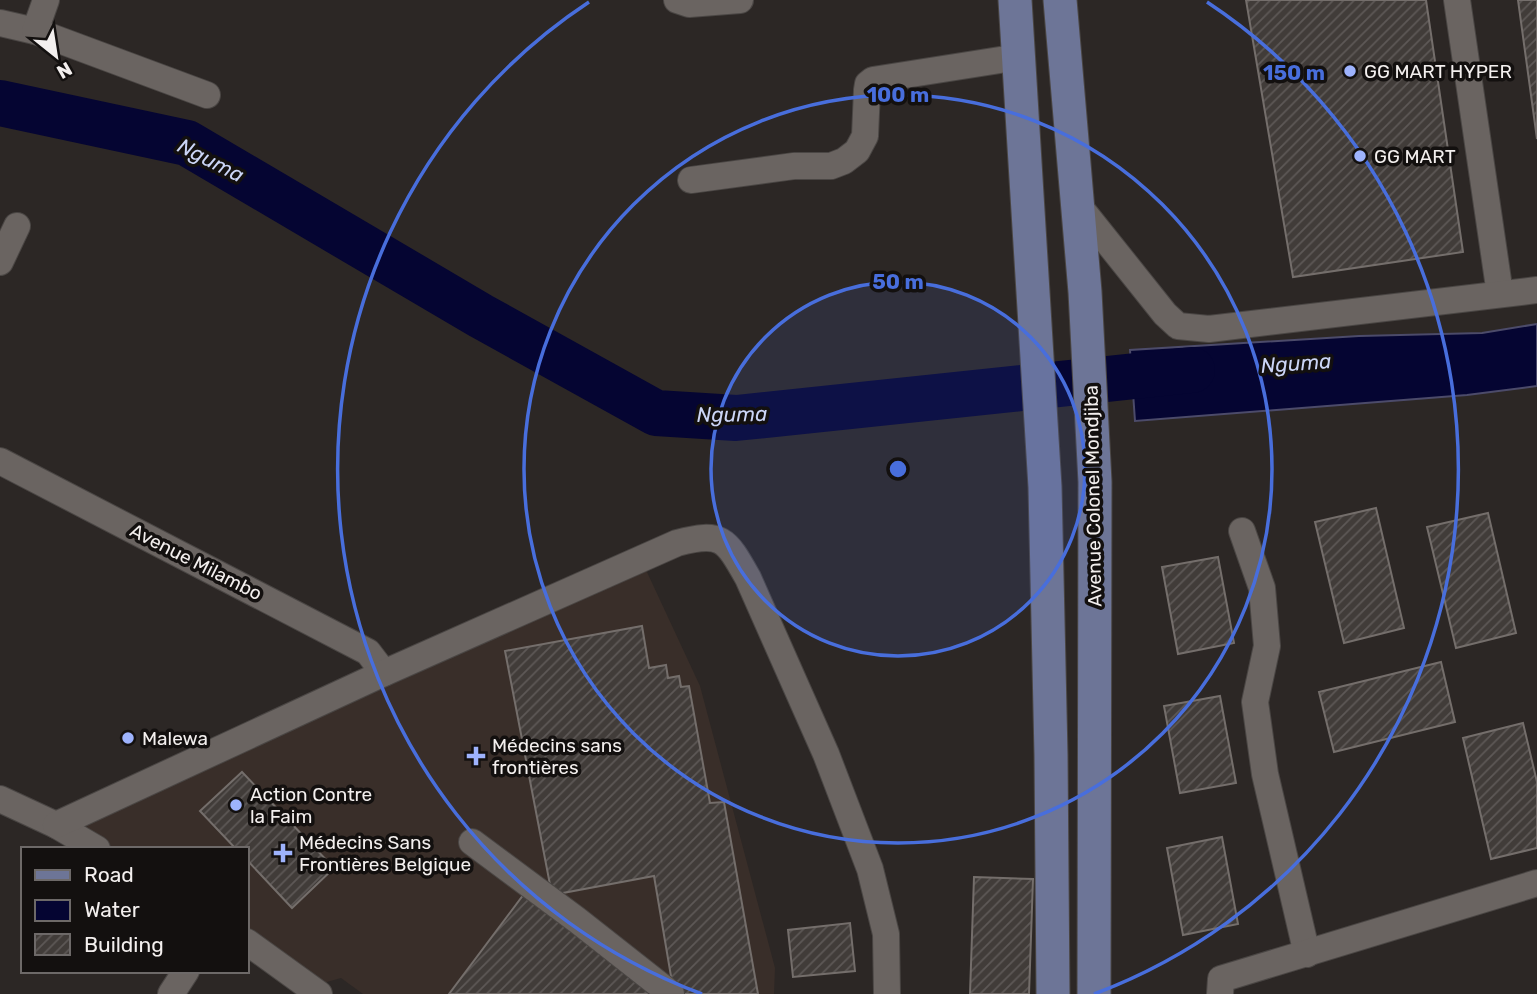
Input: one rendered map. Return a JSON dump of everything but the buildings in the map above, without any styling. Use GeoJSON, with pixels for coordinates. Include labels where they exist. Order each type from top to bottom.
{"type":"FeatureCollection","features":[{"type":"Feature","properties":{"kind":"main road"},"geometry":{"type":"LineString","coordinates":[[1015,0],[1045,486],[1053,994]]}},
{"type":"Feature","properties":{"kind":"main road","name":"Avenue Colonel Mondjiba"},"geometry":{"type":"LineString","coordinates":[[1060,0],[1086,292],[1095,482],[1094,994]]}},
{"type":"Feature","properties":{"kind":"street"},"geometry":{"type":"LineString","coordinates":[[35,31],[46,0]]}},
{"type":"Feature","properties":{"kind":"street"},"geometry":{"type":"LineString","coordinates":[[677,0],[689,4],[740,0]]}},
{"type":"Feature","properties":{"kind":"street"},"geometry":{"type":"LineString","coordinates":[[1457,0],[1500,294]]}},
{"type":"Feature","properties":{"kind":"street"},"geometry":{"type":"LineString","coordinates":[[0,23],[35,31],[207,95]]}},
{"type":"Feature","properties":{"kind":"street"},"geometry":{"type":"LineString","coordinates":[[691,180],[794,166],[831,166],[858,151],[865,136],[868,83],[873,80],[1019,57]]}},
{"type":"Feature","properties":{"kind":"street"},"geometry":{"type":"LineString","coordinates":[[1078,205],[1165,314],[1178,326],[1209,329],[1537,290]]}},
{"type":"Feature","properties":{"kind":"street"},"geometry":{"type":"LineString","coordinates":[[0,262],[17,226]]}},
{"type":"Feature","properties":{"kind":"street","name":"Avenue Milambo"},"geometry":{"type":"LineString","coordinates":[[0,461],[369,652],[384,673]]}},
{"type":"Feature","properties":{"kind":"street"},"geometry":{"type":"LineString","coordinates":[[1242,531],[1262,588],[1267,646],[1255,702],[1265,774],[1307,954]]}},
{"type":"Feature","properties":{"kind":"street"},"geometry":{"type":"LineString","coordinates":[[56,825],[384,673],[677,543],[702,536],[719,538],[733,552],[748,578],[827,754],[870,869],[886,934],[887,994]]}},
{"type":"Feature","properties":{"kind":"street"},"geometry":{"type":"LineString","coordinates":[[0,799],[56,825],[94,847]]}},
{"type":"Feature","properties":{"kind":"street"},"geometry":{"type":"LineString","coordinates":[[472,842],[671,994]]}},
{"type":"Feature","properties":{"kind":"street"},"geometry":{"type":"LineString","coordinates":[[1220,994],[1221,979],[1537,883]]}},
{"type":"Feature","properties":{"kind":"street"},"geometry":{"type":"LineString","coordinates":[[248,943],[319,994]]}},
{"type":"Feature","properties":{"kind":"street"},"geometry":{"type":"LineString","coordinates":[[171,994],[185,973]]}},
{"type":"Feature","properties":{"kind":"shaded area","name":"Médecins sans frontières"},"geometry":{"type":"Polygon","coordinates":[[[646,570],[700,686],[775,968],[774,994],[363,994],[341,978],[320,984],[248,931],[248,847],[113,847],[78,826],[646,570]]]}},
{"type":"Feature","properties":{"kind":"water"},"geometry":{"type":"Polygon","coordinates":[[[1537,324],[1537,386],[1467,395],[1135,421],[1130,350],[1359,336],[1482,333],[1537,324]]]}},
{"type":"Feature","properties":{"kind":"waterway","name":"Nguma"},"geometry":{"type":"LineString","coordinates":[[0,103],[187,143],[481,316],[656,413],[736,418],[1192,370]]}},
{"type":"Feature","properties":{"kind":"place","name":"GG MART HYPER"},"geometry":{"type":"Point","coordinates":[1350,71]}},
{"type":"Feature","properties":{"kind":"place","name":"GG MART"},"geometry":{"type":"Point","coordinates":[1360,156]}},
{"type":"Feature","properties":{"kind":"place","name":"Malewa"},"geometry":{"type":"Point","coordinates":[128,738]}},
{"type":"Feature","properties":{"kind":"place","name":"Médecins sans frontières"},"geometry":{"type":"Point","coordinates":[476,756]}},
{"type":"Feature","properties":{"kind":"place","name":"Action Contre la Faim"},"geometry":{"type":"Point","coordinates":[236,805]}},
{"type":"Feature","properties":{"kind":"place","name":"Médecins Sans Frontières Belgique"},"geometry":{"type":"Point","coordinates":[283,853]}}]}
